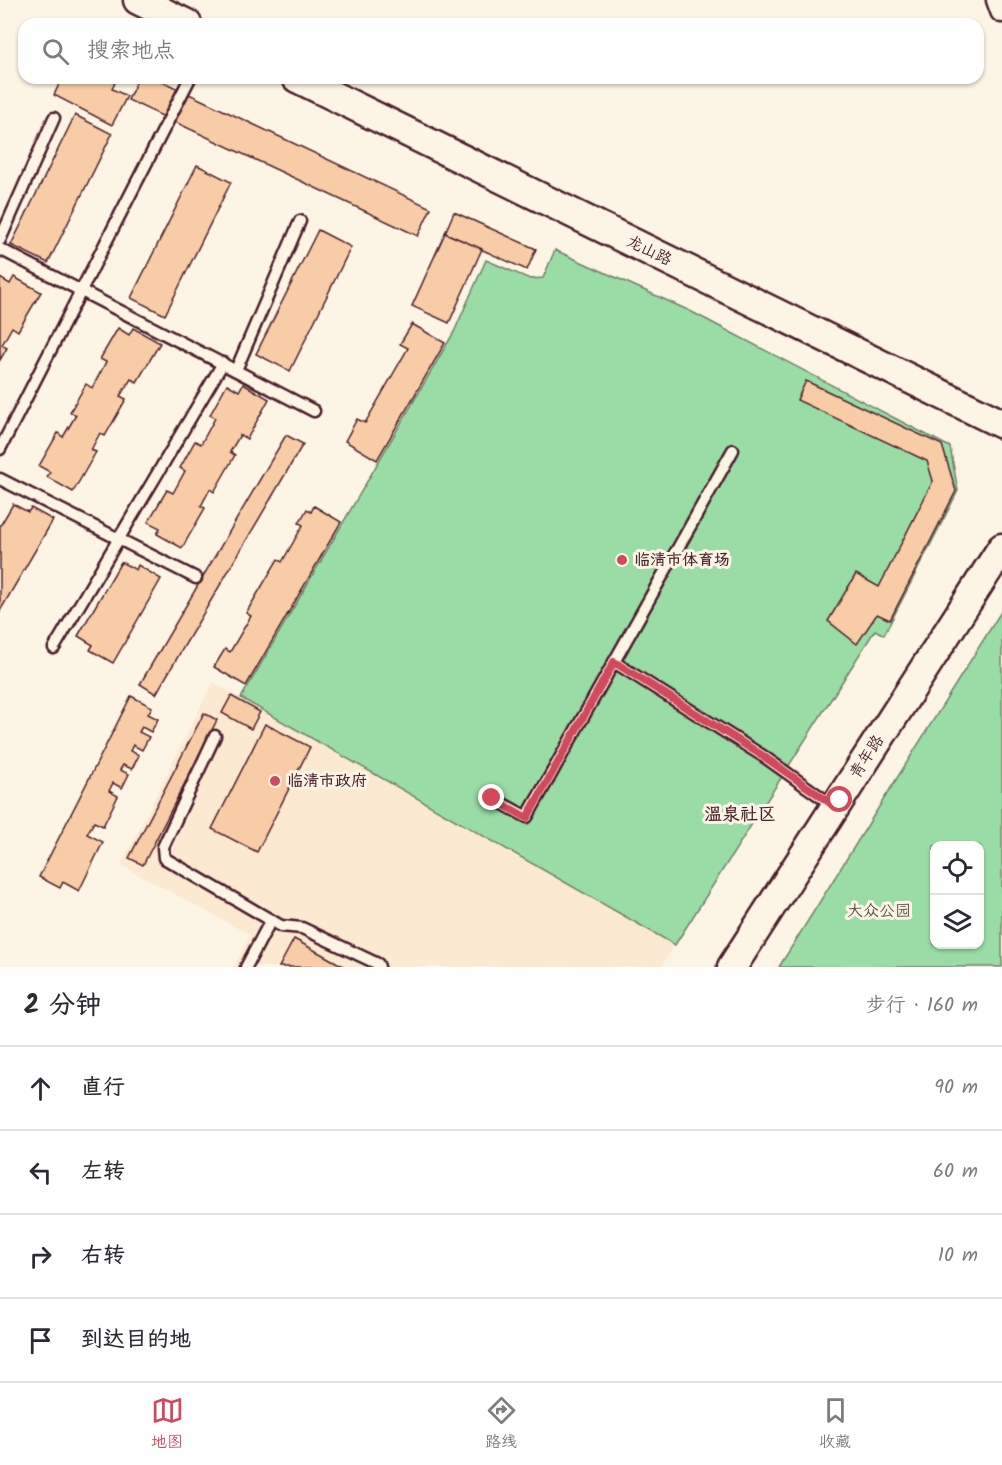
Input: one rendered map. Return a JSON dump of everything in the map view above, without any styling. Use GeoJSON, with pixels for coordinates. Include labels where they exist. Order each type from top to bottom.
{"type":"FeatureCollection","features":[{"type":"Feature","properties":{"kind":"street"},"geometry":{"type":"LineString","coordinates":[[138,0],[175,18]]}},
{"type":"Feature","properties":{"kind":"street"},"geometry":{"type":"LineString","coordinates":[[998,0],[1002,11]]}},
{"type":"Feature","properties":{"kind":"street","name":"龙山路"},"geometry":{"type":"LineString","coordinates":[[309,84],[1002,424]]}},
{"type":"Feature","properties":{"kind":"street","name":"青年路"},"geometry":{"type":"LineString","coordinates":[[732,967],[1002,548]]}},
{"type":"Feature","properties":{"kind":"lane"},"geometry":{"type":"LineString","coordinates":[[0,448],[187,84]]}},
{"type":"Feature","properties":{"kind":"lane"},"geometry":{"type":"LineString","coordinates":[[0,240],[54,118]]}},
{"type":"Feature","properties":{"kind":"lane"},"geometry":{"type":"LineString","coordinates":[[236,370],[300,221]]}},
{"type":"Feature","properties":{"kind":"lane"},"geometry":{"type":"LineString","coordinates":[[0,249],[314,411]]}},
{"type":"Feature","properties":{"kind":"lane"},"geometry":{"type":"LineString","coordinates":[[54,648],[223,363]]}},
{"type":"Feature","properties":{"kind":"lane"},"geometry":{"type":"LineString","coordinates":[[492,798],[527,818],[733,450]]}},
{"type":"Feature","properties":{"kind":"lane"},"geometry":{"type":"LineString","coordinates":[[0,479],[196,578]]}},
{"type":"Feature","properties":{"kind":"lane"},"geometry":{"type":"LineString","coordinates":[[614,662],[763,756],[836,807]]}},
{"type":"Feature","properties":{"kind":"lane"},"geometry":{"type":"LineString","coordinates":[[215,736],[163,847],[164,858],[281,926],[302,928],[378,964],[379,967]]}},
{"type":"Feature","properties":{"kind":"lane"},"geometry":{"type":"LineString","coordinates":[[246,967],[271,920]]}},
{"type":"Feature","properties":{"kind":"shaded area","name":"临清市政府"},"geometry":{"type":"Polygon","coordinates":[[[213,682],[675,945],[661,967],[234,967],[250,935],[121,865],[213,682]]]}},
{"type":"Feature","properties":{"kind":"green space","name":"临清市体育场"},"geometry":{"type":"Polygon","coordinates":[[[555,250],[690,311],[950,447],[958,491],[884,635],[875,630],[675,945],[241,698],[454,332],[486,260],[530,279],[543,278],[555,250]]]}},
{"type":"Feature","properties":{"kind":"green space","name":"大众公园"},"geometry":{"type":"Polygon","coordinates":[[[1002,610],[1002,967],[779,967],[1002,610]]]}},
{"type":"Feature","properties":{"kind":"building"},"geometry":{"type":"Polygon","coordinates":[[[59,84],[114,84],[112,89],[127,96],[112,125],[54,95],[59,84]]]}},
{"type":"Feature","properties":{"kind":"building"},"geometry":{"type":"Polygon","coordinates":[[[135,84],[168,84],[431,208],[418,236],[128,100],[135,84]]]}},
{"type":"Feature","properties":{"kind":"building"},"geometry":{"type":"Polygon","coordinates":[[[75,115],[112,134],[48,263],[11,245],[75,115]]]}},
{"type":"Feature","properties":{"kind":"building"},"geometry":{"type":"Polygon","coordinates":[[[197,165],[231,182],[165,315],[131,298],[197,165]]]}},
{"type":"Feature","properties":{"kind":"building"},"geometry":{"type":"Polygon","coordinates":[[[454,212],[536,249],[527,270],[445,233],[454,212]]]}},
{"type":"Feature","properties":{"kind":"building"},"geometry":{"type":"Polygon","coordinates":[[[318,230],[351,247],[290,371],[256,354],[318,230]]]}},
{"type":"Feature","properties":{"kind":"building"},"geometry":{"type":"Polygon","coordinates":[[[445,233],[482,249],[449,323],[412,306],[445,233]]]}},
{"type":"Feature","properties":{"kind":"building"},"geometry":{"type":"Polygon","coordinates":[[[14,277],[41,292],[18,331],[12,327],[2,345],[7,348],[0,360],[0,278],[10,284],[14,277]]]}},
{"type":"Feature","properties":{"kind":"building"},"geometry":{"type":"Polygon","coordinates":[[[412,324],[445,343],[377,460],[345,441],[357,419],[365,423],[408,348],[400,344],[412,324]]]}},
{"type":"Feature","properties":{"kind":"building"},"geometry":{"type":"Polygon","coordinates":[[[118,328],[129,335],[133,328],[160,343],[137,382],[131,379],[120,396],[126,399],[105,436],[100,433],[91,450],[96,452],[73,492],[47,477],[50,472],[39,466],[58,433],[63,437],[76,415],[70,412],[86,384],[92,388],[106,362],[100,359],[118,328]]]}},
{"type":"Feature","properties":{"kind":"building"},"geometry":{"type":"Polygon","coordinates":[[[806,381],[942,445],[956,491],[890,620],[877,614],[857,644],[828,621],[856,574],[879,587],[933,481],[927,461],[797,400],[806,381]]]}},
{"type":"Feature","properties":{"kind":"building"},"geometry":{"type":"Polygon","coordinates":[[[227,384],[239,391],[243,384],[269,399],[247,439],[240,435],[230,452],[235,455],[214,492],[210,489],[201,506],[205,508],[182,548],[157,534],[160,528],[148,522],[167,490],[173,493],[185,471],[180,468],[195,441],[201,444],[215,418],[210,415],[227,384]]]}},
{"type":"Feature","properties":{"kind":"building"},"geometry":{"type":"Polygon","coordinates":[[[286,435],[303,444],[156,694],[140,684],[286,435]]]}},
{"type":"Feature","properties":{"kind":"building"},"geometry":{"type":"Polygon","coordinates":[[[13,504],[28,512],[31,508],[53,520],[0,611],[0,526],[13,504]]]}},
{"type":"Feature","properties":{"kind":"building"},"geometry":{"type":"Polygon","coordinates":[[[314,506],[341,522],[246,686],[214,667],[225,649],[230,652],[251,616],[246,613],[278,559],[282,562],[303,525],[299,523],[307,509],[311,512],[314,506]]]}},
{"type":"Feature","properties":{"kind":"building"},"geometry":{"type":"Polygon","coordinates":[[[121,562],[136,570],[138,565],[161,579],[113,663],[90,650],[93,645],[78,636],[121,562]]]}},
{"type":"Feature","properties":{"kind":"building"},"geometry":{"type":"Polygon","coordinates":[[[131,696],[152,707],[148,714],[158,719],[151,732],[142,727],[139,732],[149,737],[142,750],[133,745],[130,751],[139,755],[132,769],[123,765],[120,770],[129,774],[122,788],[113,783],[109,791],[118,796],[103,826],[94,822],[87,834],[103,842],[79,891],[63,882],[60,888],[39,877],[131,696]]]}},
{"type":"Feature","properties":{"kind":"building"},"geometry":{"type":"Polygon","coordinates":[[[231,696],[260,712],[251,729],[222,713],[231,696]]]}},
{"type":"Feature","properties":{"kind":"building"},"geometry":{"type":"Polygon","coordinates":[[[204,713],[217,720],[143,865],[129,858],[204,713]]]}},
{"type":"Feature","properties":{"kind":"building"},"geometry":{"type":"Polygon","coordinates":[[[265,724],[310,747],[257,852],[212,829],[265,724]]]}},
{"type":"Feature","properties":{"kind":"building"},"geometry":{"type":"Polygon","coordinates":[[[294,939],[345,967],[279,967],[294,939]]]}},
{"type":"Feature","properties":{"kind":"place","name":"临清市体育场"},"geometry":{"type":"Point","coordinates":[622,560]}},
{"type":"Feature","properties":{"kind":"place","name":"临清市政府"},"geometry":{"type":"Point","coordinates":[275,781]}},
{"type":"Feature","properties":{"kind":"district","name":"温泉社区"},"geometry":{"type":"Point","coordinates":[740,815]}},
{"type":"Feature","properties":{"kind":"route"},"geometry":{"type":"LineString","coordinates":[[492,798],[527,818],[614,662],[763,756],[836,807],[840,800]]}}]}
